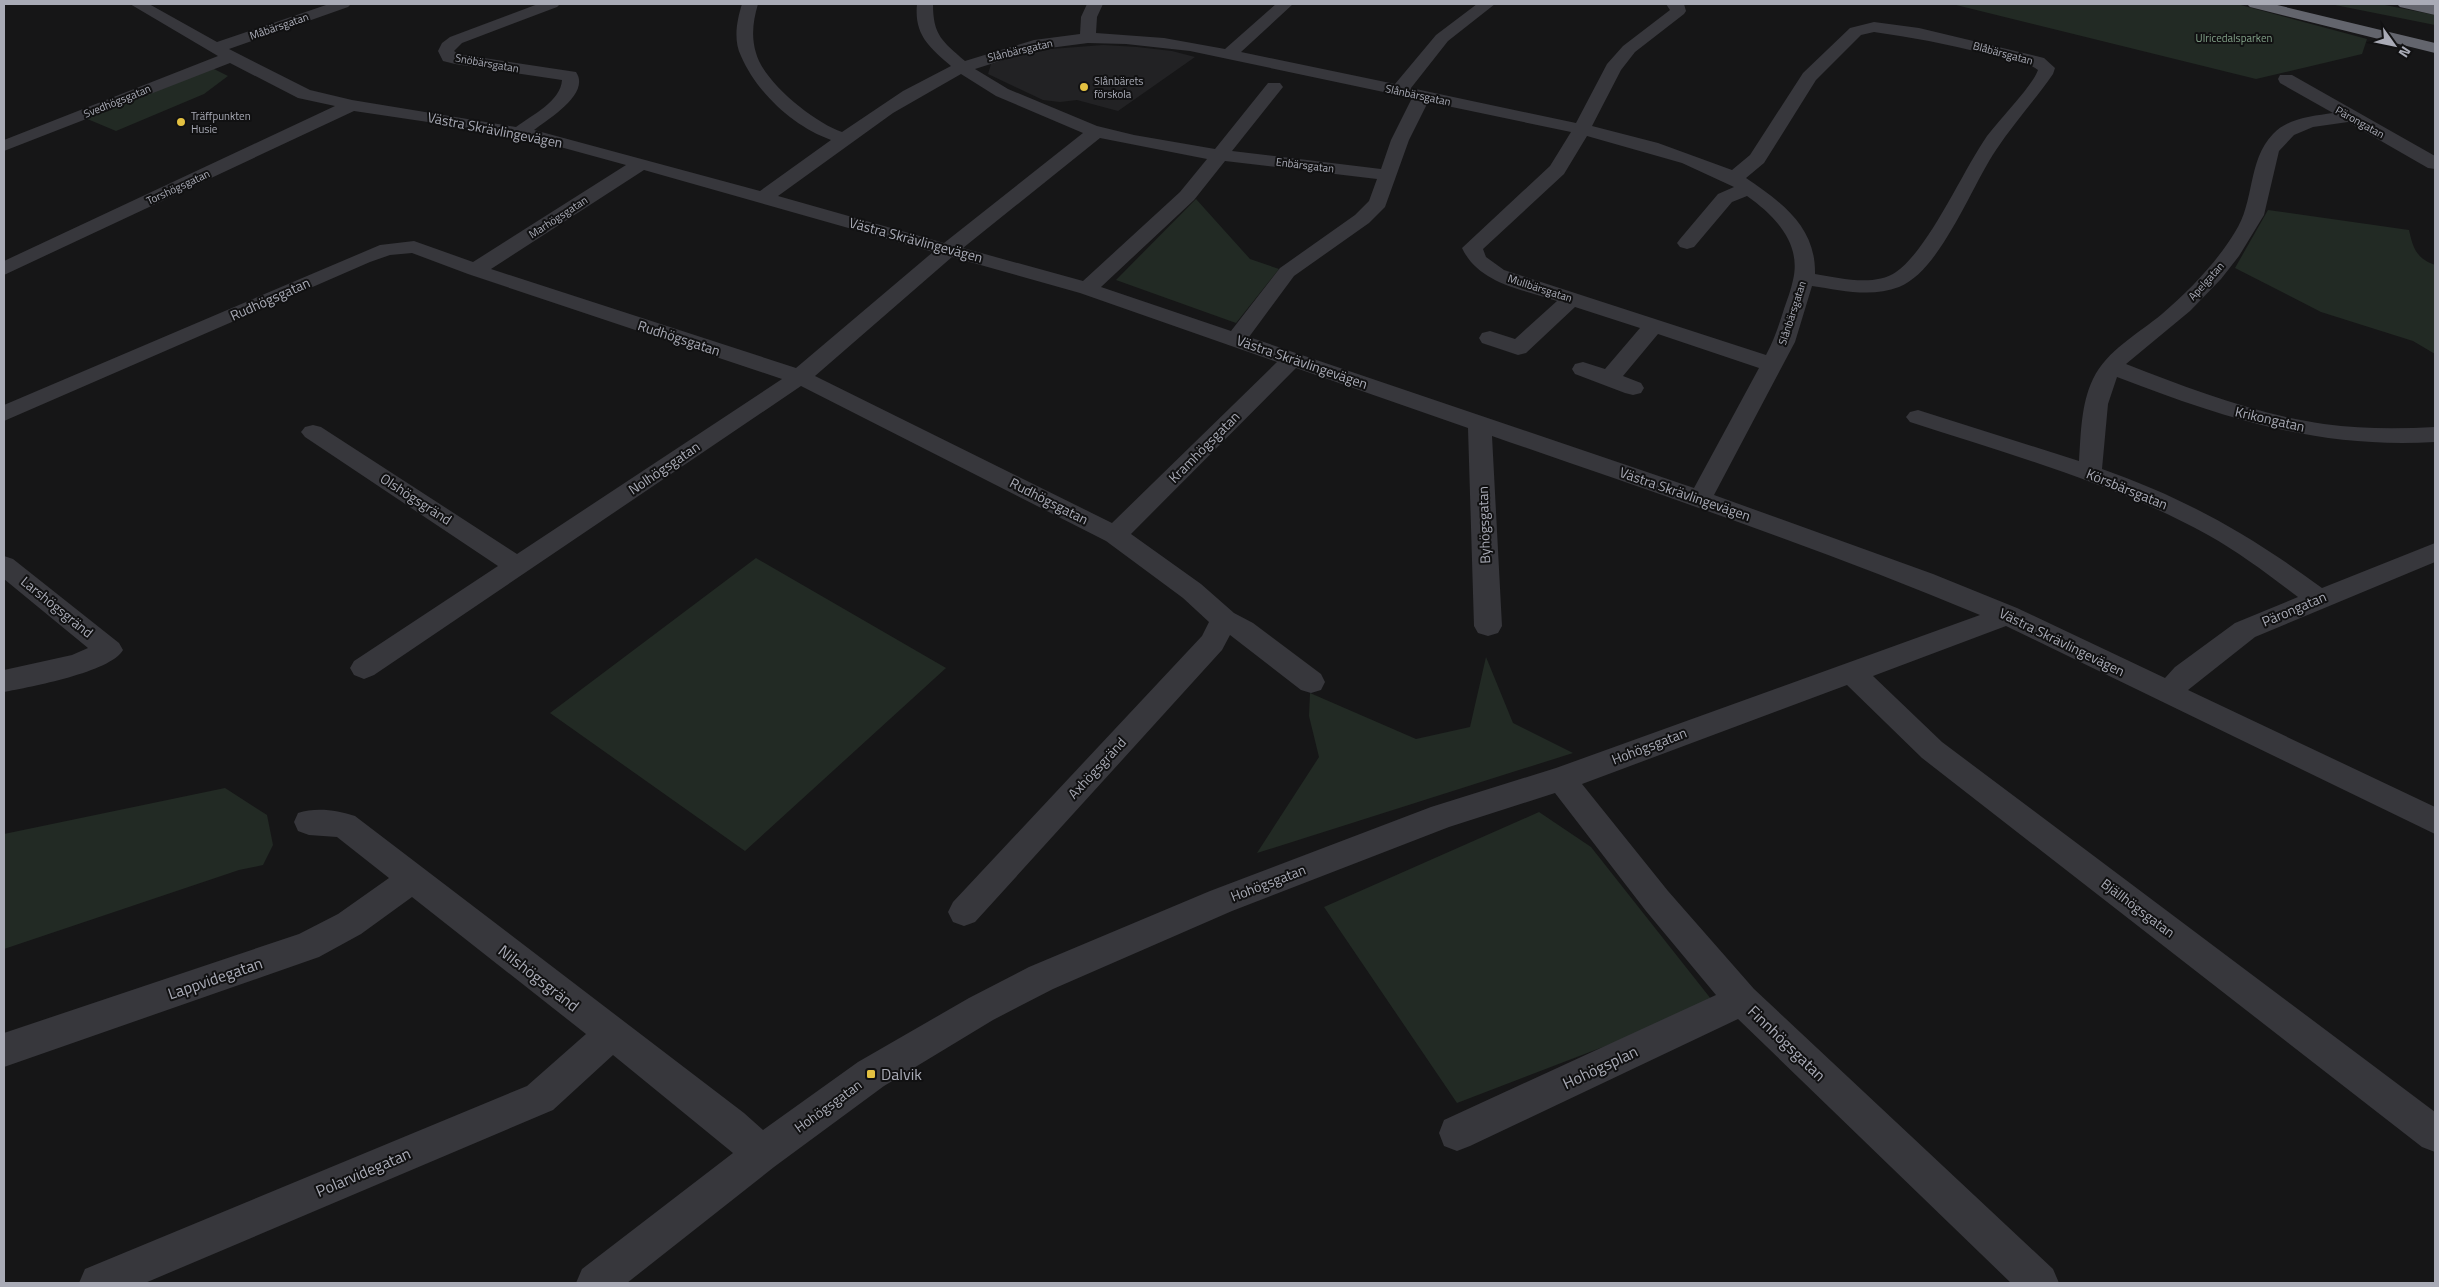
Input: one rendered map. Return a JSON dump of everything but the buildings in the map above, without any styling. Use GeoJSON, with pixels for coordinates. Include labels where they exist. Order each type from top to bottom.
{"type":"FeatureCollection","features":[{"type":"Feature","properties":{"kind":"highway"},"geometry":{"type":"LineString","coordinates":[[2255,4],[2435,48]]}},
{"type":"Feature","properties":{"kind":"highway"},"geometry":{"type":"LineString","coordinates":[[2310,4],[2358,13]]}},
{"type":"Feature","properties":{"kind":"highway"},"geometry":{"type":"LineString","coordinates":[[2405,4],[2435,10]]}},
{"type":"Feature","properties":{"kind":"street","name":"Västra Skrävlingevägen"},"geometry":{"type":"LineString","coordinates":[[138,4],[291,89],[352,105],[521,132],[764,197],[1087,289],[1700,499],[1924,581],[2007,615],[2435,821]]}},
{"type":"Feature","properties":{"kind":"street","name":"Måbärsgatan"},"geometry":{"type":"LineString","coordinates":[[223,52],[343,4]]}},
{"type":"Feature","properties":{"kind":"street","name":"Snöbärsgatan"},"geometry":{"type":"LineString","coordinates":[[521,132],[560,102],[570,90],[570,76],[455,60],[449,57],[446,51],[448,46],[456,40],[552,4]]}},
{"type":"Feature","properties":{"kind":"street"},"geometry":{"type":"LineString","coordinates":[[750,4],[744,24],[748,55],[772,92],[819,130],[844,139]]}},
{"type":"Feature","properties":{"kind":"street","name":"Enbärsgatan"},"geometry":{"type":"LineString","coordinates":[[925,4],[923,22],[928,36],[986,86],[1097,131],[1156,144],[1222,155],[1387,175]]}},
{"type":"Feature","properties":{"kind":"street"},"geometry":{"type":"LineString","coordinates":[[1088,38],[1089,18],[1095,4]]}},
{"type":"Feature","properties":{"kind":"street"},"geometry":{"type":"LineString","coordinates":[[1229,54],[1285,4]]}},
{"type":"Feature","properties":{"kind":"street"},"geometry":{"type":"LineString","coordinates":[[1399,91],[1442,38],[1487,4]]}},
{"type":"Feature","properties":{"kind":"street"},"geometry":{"type":"LineString","coordinates":[[1581,129],[1613,68],[1629,49],[1678,11],[1677,5],[1674,4]]}},
{"type":"Feature","properties":{"kind":"street","name":"Blåbärsgatan"},"geometry":{"type":"LineString","coordinates":[[1741,183],[1809,77],[1856,31],[1874,27],[1919,33],[2007,53],[2038,62],[2046,68],[2045,74],[1979,161],[1922,259],[1906,274],[1891,283],[1863,287],[1804,279]]}},
{"type":"Feature","properties":{"kind":"street","name":"Slånbärsgatan"},"geometry":{"type":"LineString","coordinates":[[764,197],[896,102],[963,67],[1018,49],[1088,38],[1156,41],[1229,54],[1581,129],[1688,159],[1741,183],[1773,205],[1790,222],[1805,259],[1804,279],[1784,342],[1700,499]]}},
{"type":"Feature","properties":{"kind":"street","name":"Svedhögsgatan"},"geometry":{"type":"LineString","coordinates":[[4,146],[223,52]]}},
{"type":"Feature","properties":{"kind":"street","name":"Pärongatan"},"geometry":{"type":"LineString","coordinates":[[2286,79],[2435,164]]}},
{"type":"Feature","properties":{"kind":"street"},"geometry":{"type":"LineString","coordinates":[[1087,289],[1187,196],[1222,155],[1274,87]]}},
{"type":"Feature","properties":{"kind":"street"},"geometry":{"type":"LineString","coordinates":[[1235,340],[1288,272],[1362,219],[1378,203],[1400,140],[1422,96]]}},
{"type":"Feature","properties":{"kind":"street","name":"Torshögsgatan"},"geometry":{"type":"LineString","coordinates":[[4,269],[352,105]]}},
{"type":"Feature","properties":{"kind":"street","name":"Apelgatan"},"geometry":{"type":"LineString","coordinates":[[2090,474],[2096,410],[2102,388],[2112,366],[2173,317],[2210,280],[2241,240],[2256,208],[2265,164],[2272,148],[2282,135],[2304,124],[2349,116]]}},
{"type":"Feature","properties":{"kind":"street","name":"Mullbärsgatan"},"geometry":{"type":"LineString","coordinates":[[1581,129],[1557,170],[1472,248],[1478,260],[1497,274],[1773,365]]}},
{"type":"Feature","properties":{"kind":"street","name":"Nolhögsgatan"},"geometry":{"type":"LineString","coordinates":[[364,668],[800,378],[951,250],[983,220],[1097,131]]}},
{"type":"Feature","properties":{"kind":"street","name":"Marhögsgatan"},"geometry":{"type":"LineString","coordinates":[[475,270],[641,164]]}},
{"type":"Feature","properties":{"kind":"street"},"geometry":{"type":"LineString","coordinates":[[1688,243],[1725,198],[1741,183]]}},
{"type":"Feature","properties":{"kind":"street","name":"Rudhögsgatan"},"geometry":{"type":"LineString","coordinates":[[4,414],[387,249],[414,247],[475,270],[800,378],[1115,535],[1192,591],[1224,620],[1243,630],[1311,682]]}},
{"type":"Feature","properties":{"kind":"street"},"geometry":{"type":"LineString","coordinates":[[1490,338],[1518,348],[1571,299]]}},
{"type":"Feature","properties":{"kind":"street"},"geometry":{"type":"LineString","coordinates":[[1608,378],[1654,326]]}},
{"type":"Feature","properties":{"kind":"street","name":"Kramhögsgatan"},"geometry":{"type":"LineString","coordinates":[[1115,535],[1294,359]]}},
{"type":"Feature","properties":{"kind":"street","name":"Krikongatan"},"geometry":{"type":"LineString","coordinates":[[2112,366],[2216,406],[2267,420],[2356,435],[2435,435]]}},
{"type":"Feature","properties":{"kind":"street"},"geometry":{"type":"LineString","coordinates":[[1584,369],[1633,388]]}},
{"type":"Feature","properties":{"kind":"street","name":"Körsbärsgatan"},"geometry":{"type":"LineString","coordinates":[[1918,417],[2090,474],[2153,498],[2215,528],[2258,554],[2319,599]]}},
{"type":"Feature","properties":{"kind":"street","name":"Byhögsgatan"},"geometry":{"type":"LineString","coordinates":[[1480,424],[1488,626]]}},
{"type":"Feature","properties":{"kind":"street","name":"Olshögsgränd"},"geometry":{"type":"LineString","coordinates":[[314,432],[518,567]]}},
{"type":"Feature","properties":{"kind":"street","name":"Pärongatan"},"geometry":{"type":"LineString","coordinates":[[2168,693],[2185,674],[2245,630],[2435,552]]}},
{"type":"Feature","properties":{"kind":"street","name":"Larshögsgränd"},"geometry":{"type":"LineString","coordinates":[[4,565],[109,650],[78,664],[4,681]]}},
{"type":"Feature","properties":{"kind":"street","name":"Hohögsgatan"},"geometry":{"type":"LineString","coordinates":[[596,1283],[762,1154],[871,1074],[981,1009],[1041,978],[1221,901],[1442,816],[1561,779],[1850,671],[2007,615]]}},
{"type":"Feature","properties":{"kind":"street","name":"Axhögsgränd"},"geometry":{"type":"LineString","coordinates":[[964,912],[1212,643],[1224,620]]}},
{"type":"Feature","properties":{"kind":"street","name":"Bjällhögsgatan"},"geometry":{"type":"LineString","coordinates":[[1850,671],[1932,750],[2435,1134]]}},
{"type":"Feature","properties":{"kind":"street","name":"Finnhögsgatan"},"geometry":{"type":"LineString","coordinates":[[1561,779],[1657,900],[1742,1000],[2039,1283]]}},
{"type":"Feature","properties":{"kind":"street","name":"Nilshögsgränd"},"geometry":{"type":"LineString","coordinates":[[309,822],[344,825],[610,1034],[731,1126],[762,1154]]}},
{"type":"Feature","properties":{"kind":"street","name":"Lappvidegatan"},"geometry":{"type":"LineString","coordinates":[[4,1050],[307,946],[339,933],[372,911],[412,878]]}},
{"type":"Feature","properties":{"kind":"street","name":"Hohögsplan"},"geometry":{"type":"LineString","coordinates":[[1457,1133],[1742,1000]]}},
{"type":"Feature","properties":{"kind":"street","name":"Polarvidegatan"},"geometry":{"type":"LineString","coordinates":[[99,1283],[540,1098],[610,1034]]}},
{"type":"Feature","properties":{"kind":"shaded area","name":"Slånbärets förskola"},"geometry":{"type":"Polygon","coordinates":[[[1103,45],[1172,51],[1195,57],[1118,111],[1077,100],[1060,102],[1043,100],[988,74],[991,64],[1014,57],[1051,49],[1103,45]]]}},
{"type":"Feature","properties":{"kind":"green space","name":"Ulricedalsparken"},"geometry":{"type":"Polygon","coordinates":[[[1952,4],[2237,4],[2367,39],[2362,54],[2256,79],[1952,4]]]}},
{"type":"Feature","properties":{"kind":"green space"},"geometry":{"type":"Polygon","coordinates":[[[2330,4],[2380,4],[2435,15],[2435,25],[2330,4]]]}},
{"type":"Feature","properties":{"kind":"green space"},"geometry":{"type":"Polygon","coordinates":[[[212,68],[228,76],[204,94],[116,131],[85,118],[212,68]]]}},
{"type":"Feature","properties":{"kind":"green space"},"geometry":{"type":"Polygon","coordinates":[[[1196,199],[1250,259],[1279,269],[1236,323],[1116,280],[1196,199]]]}},
{"type":"Feature","properties":{"kind":"green space"},"geometry":{"type":"Polygon","coordinates":[[[2268,210],[2409,230],[2416,252],[2423,259],[2435,265],[2435,354],[2413,341],[2321,312],[2235,268],[2268,210]]]}},
{"type":"Feature","properties":{"kind":"green space"},"geometry":{"type":"Polygon","coordinates":[[[756,558],[946,668],[745,851],[550,713],[756,558]]]}},
{"type":"Feature","properties":{"kind":"green space"},"geometry":{"type":"Polygon","coordinates":[[[1486,657],[1513,723],[1573,753],[1257,853],[1319,757],[1309,716],[1310,693],[1416,739],[1470,727],[1486,657]]]}},
{"type":"Feature","properties":{"kind":"green space"},"geometry":{"type":"Polygon","coordinates":[[[225,788],[267,815],[273,845],[263,865],[239,870],[4,949],[4,834],[225,788]]]}},
{"type":"Feature","properties":{"kind":"green space"},"geometry":{"type":"Polygon","coordinates":[[[1539,812],[1591,847],[1715,1004],[1457,1103],[1324,907],[1539,812]]]}},
{"type":"Feature","properties":{"kind":"place","name":"Slånbärets förskola"},"geometry":{"type":"Point","coordinates":[1084,87]}},
{"type":"Feature","properties":{"kind":"place","name":"Träffpunkten Husie"},"geometry":{"type":"Point","coordinates":[181,122]}},
{"type":"Feature","properties":{"kind":"place","name":"Dalvik"},"geometry":{"type":"Point","coordinates":[871,1074]}}]}
